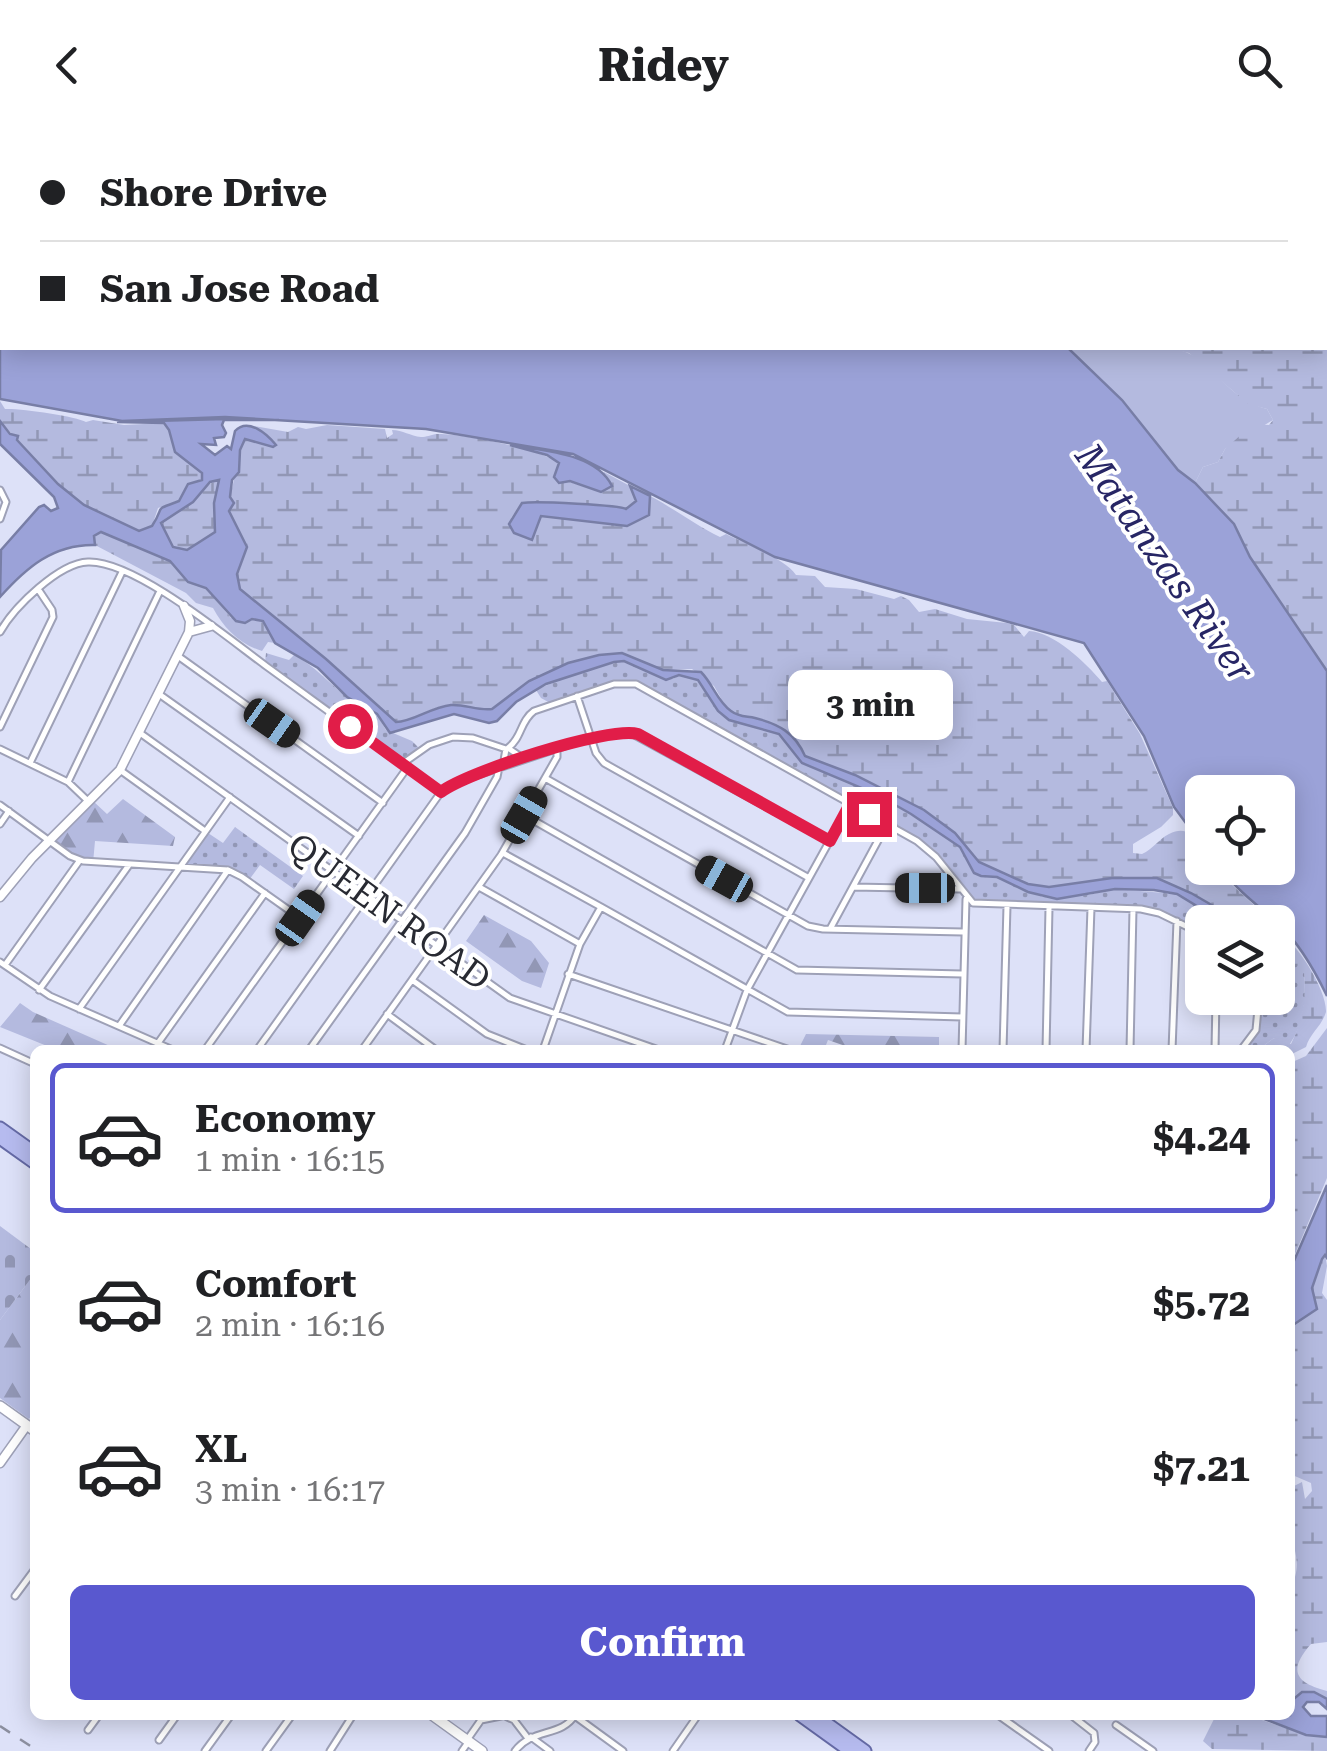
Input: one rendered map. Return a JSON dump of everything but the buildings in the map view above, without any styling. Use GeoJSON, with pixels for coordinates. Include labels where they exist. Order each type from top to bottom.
{"type":"FeatureCollection","features":[{"type":"Feature","properties":{"kind":"main road"},"geometry":{"type":"LineString","coordinates":[[0,1128],[30,1158]]}},
{"type":"Feature","properties":{"kind":"main road"},"geometry":{"type":"LineString","coordinates":[[0,1138],[30,1151]]}},
{"type":"Feature","properties":{"kind":"main road"},"geometry":{"type":"LineString","coordinates":[[0,1406],[30,1427]]}},
{"type":"Feature","properties":{"kind":"main road"},"geometry":{"type":"LineString","coordinates":[[439,1720],[482,1751]]}},
{"type":"Feature","properties":{"kind":"main road"},"geometry":{"type":"LineString","coordinates":[[810,1720],[865,1751]]}},
{"type":"Feature","properties":{"kind":"main road"},"geometry":{"type":"LineString","coordinates":[[820,1720],[850,1751]]}},
{"type":"Feature","properties":{"kind":"street"},"geometry":{"type":"LineString","coordinates":[[0,490],[6,502],[0,519]]}},
{"type":"Feature","properties":{"kind":"street"},"geometry":{"type":"LineString","coordinates":[[0,632],[13,612],[38,590],[80,563],[100,563],[160,590],[184,606],[441,792]]}},
{"type":"Feature","properties":{"kind":"street"},"geometry":{"type":"LineString","coordinates":[[30,763],[122,572]]}},
{"type":"Feature","properties":{"kind":"street"},"geometry":{"type":"LineString","coordinates":[[0,727],[54,617],[38,590]]}},
{"type":"Feature","properties":{"kind":"street"},"geometry":{"type":"LineString","coordinates":[[68,782],[160,590]]}},
{"type":"Feature","properties":{"kind":"street"},"geometry":{"type":"LineString","coordinates":[[0,897],[120,770],[190,632],[184,606]]}},
{"type":"Feature","properties":{"kind":"street"},"geometry":{"type":"LineString","coordinates":[[190,632],[211,626]]}},
{"type":"Feature","properties":{"kind":"street"},"geometry":{"type":"LineString","coordinates":[[178,656],[383,802]]}},
{"type":"Feature","properties":{"kind":"street"},"geometry":{"type":"LineString","coordinates":[[524,759],[508,748],[516,742],[527,716],[538,709],[620,683],[642,687],[930,851],[966,898],[981,905],[1133,908],[1185,926]]}},
{"type":"Feature","properties":{"kind":"street"},"geometry":{"type":"LineString","coordinates":[[159,694],[359,836]]}},
{"type":"Feature","properties":{"kind":"street"},"geometry":{"type":"LineString","coordinates":[[577,696],[596,753],[604,763],[809,878]]}},
{"type":"Feature","properties":{"kind":"street"},"geometry":{"type":"LineString","coordinates":[[261,1045],[441,792],[501,766],[590,737],[617,731],[638,734],[830,841]]}},
{"type":"Feature","properties":{"kind":"street","name":"QUEEN ROAD"},"geometry":{"type":"LineString","coordinates":[[140,733],[510,998],[644,1045]]}},
{"type":"Feature","properties":{"kind":"street"},"geometry":{"type":"LineString","coordinates":[[209,1045],[405,766],[429,745],[453,737],[473,738],[506,748],[497,776],[465,833],[313,1045]]}},
{"type":"Feature","properties":{"kind":"street"},"geometry":{"type":"LineString","coordinates":[[366,1045],[503,852],[556,757],[557,748]]}},
{"type":"Feature","properties":{"kind":"street"},"geometry":{"type":"LineString","coordinates":[[0,749],[68,782],[90,802]]}},
{"type":"Feature","properties":{"kind":"street"},"geometry":{"type":"LineString","coordinates":[[120,770],[205,831]]}},
{"type":"Feature","properties":{"kind":"street"},"geometry":{"type":"LineString","coordinates":[[544,778],[808,926],[963,932]]}},
{"type":"Feature","properties":{"kind":"street"},"geometry":{"type":"LineString","coordinates":[[79,1009],[230,797]]}},
{"type":"Feature","properties":{"kind":"street"},"geometry":{"type":"LineString","coordinates":[[727,1045],[747,990],[850,804]]}},
{"type":"Feature","properties":{"kind":"street"},"geometry":{"type":"LineString","coordinates":[[0,805],[80,860],[228,870],[300,918]]}},
{"type":"Feature","properties":{"kind":"street"},"geometry":{"type":"LineString","coordinates":[[0,824],[9,811]]}},
{"type":"Feature","properties":{"kind":"street"},"geometry":{"type":"LineString","coordinates":[[524,815],[805,971],[962,974]]}},
{"type":"Feature","properties":{"kind":"street"},"geometry":{"type":"LineString","coordinates":[[830,929],[887,824]]}},
{"type":"Feature","properties":{"kind":"street"},"geometry":{"type":"LineString","coordinates":[[503,852],[788,1012],[962,1017]]}},
{"type":"Feature","properties":{"kind":"street"},"geometry":{"type":"LineString","coordinates":[[80,860],[2,964],[39,990],[158,1044],[265,893]]}},
{"type":"Feature","properties":{"kind":"street"},"geometry":{"type":"LineString","coordinates":[[39,990],[129,864]]}},
{"type":"Feature","properties":{"kind":"street"},"geometry":{"type":"LineString","coordinates":[[118,1026],[228,870]]}},
{"type":"Feature","properties":{"kind":"street"},"geometry":{"type":"LineString","coordinates":[[478,887],[580,944]]}},
{"type":"Feature","properties":{"kind":"street"},"geometry":{"type":"LineString","coordinates":[[852,887],[959,889]]}},
{"type":"Feature","properties":{"kind":"street"},"geometry":{"type":"LineString","coordinates":[[962,1045],[966,898]]}},
{"type":"Feature","properties":{"kind":"street"},"geometry":{"type":"LineString","coordinates":[[1003,1045],[1007,906]]}},
{"type":"Feature","properties":{"kind":"street"},"geometry":{"type":"LineString","coordinates":[[544,1045],[580,944],[601,907]]}},
{"type":"Feature","properties":{"kind":"street"},"geometry":{"type":"LineString","coordinates":[[1046,1045],[1048,907]]}},
{"type":"Feature","properties":{"kind":"street"},"geometry":{"type":"LineString","coordinates":[[1086,1045],[1092,908]]}},
{"type":"Feature","properties":{"kind":"street"},"geometry":{"type":"LineString","coordinates":[[1130,1045],[1133,908]]}},
{"type":"Feature","properties":{"kind":"street"},"geometry":{"type":"LineString","coordinates":[[1172,1045],[1178,922]]}},
{"type":"Feature","properties":{"kind":"street"},"geometry":{"type":"LineString","coordinates":[[568,974],[776,1045]]}},
{"type":"Feature","properties":{"kind":"street"},"geometry":{"type":"LineString","coordinates":[[412,980],[486,1034],[515,1045]]}},
{"type":"Feature","properties":{"kind":"street"},"geometry":{"type":"LineString","coordinates":[[387,1014],[429,1045]]}},
{"type":"Feature","properties":{"kind":"street"},"geometry":{"type":"LineString","coordinates":[[1216,1015],[1216,1045]]}},
{"type":"Feature","properties":{"kind":"street"},"geometry":{"type":"LineString","coordinates":[[1246,1045],[1256,1030],[1257,1015]]}},
{"type":"Feature","properties":{"kind":"street"},"geometry":{"type":"LineString","coordinates":[[0,1048],[30,1062]]}},
{"type":"Feature","properties":{"kind":"street"},"geometry":{"type":"LineString","coordinates":[[0,1463],[30,1429]]}},
{"type":"Feature","properties":{"kind":"street"},"geometry":{"type":"LineString","coordinates":[[15,1596],[30,1575]]}},
{"type":"Feature","properties":{"kind":"street"},"geometry":{"type":"LineString","coordinates":[[88,1730],[95,1720]]}},
{"type":"Feature","properties":{"kind":"street"},"geometry":{"type":"LineString","coordinates":[[159,1740],[173,1720]]}},
{"type":"Feature","properties":{"kind":"street"},"geometry":{"type":"LineString","coordinates":[[205,1751],[227,1720]]}},
{"type":"Feature","properties":{"kind":"street"},"geometry":{"type":"LineString","coordinates":[[266,1751],[288,1720]]}},
{"type":"Feature","properties":{"kind":"street"},"geometry":{"type":"LineString","coordinates":[[330,1751],[350,1720]]}},
{"type":"Feature","properties":{"kind":"street"},"geometry":{"type":"LineString","coordinates":[[462,1751],[481,1720]]}},
{"type":"Feature","properties":{"kind":"street"},"geometry":{"type":"LineString","coordinates":[[514,1720],[550,1751]]}},
{"type":"Feature","properties":{"kind":"street"},"geometry":{"type":"LineString","coordinates":[[515,1751],[530,1737],[572,1720]]}},
{"type":"Feature","properties":{"kind":"street"},"geometry":{"type":"LineString","coordinates":[[580,1720],[623,1751]]}},
{"type":"Feature","properties":{"kind":"street"},"geometry":{"type":"LineString","coordinates":[[672,1751],[694,1720]]}},
{"type":"Feature","properties":{"kind":"street"},"geometry":{"type":"LineString","coordinates":[[1005,1720],[1048,1751]]}},
{"type":"Feature","properties":{"kind":"street"},"geometry":{"type":"LineString","coordinates":[[1077,1720],[1094,1733],[1095,1742],[1089,1751]]}},
{"type":"Feature","properties":{"kind":"street"},"geometry":{"type":"LineString","coordinates":[[1116,1725],[1152,1751]]}},
{"type":"Feature","properties":{"kind":"green space"},"geometry":{"type":"Polygon","coordinates":[[[1070,350],[1181,350],[1202,362],[1244,399],[1267,409],[1273,420],[1225,449],[1218,462],[1203,467],[1195,483],[1178,471],[1122,400],[1070,350]]]}},
{"type":"Feature","properties":{"kind":"green space"},"geometry":{"type":"Polygon","coordinates":[[[1176,350],[1327,350],[1327,671],[1250,556],[1234,524],[1195,483],[1203,467],[1218,462],[1225,449],[1253,424],[1269,425],[1273,420],[1267,409],[1248,404],[1189,353],[1176,350]]]}},
{"type":"Feature","properties":{"kind":"green space"},"geometry":{"type":"Polygon","coordinates":[[[0,401],[5,409],[86,422],[164,423],[175,452],[202,473],[202,480],[188,484],[179,501],[158,508],[152,526],[139,531],[84,505],[58,484],[0,421],[0,401]]]}},
{"type":"Feature","properties":{"kind":"green space"},"geometry":{"type":"Polygon","coordinates":[[[327,425],[385,429],[387,438],[392,430],[421,437],[448,434],[500,443],[560,463],[554,477],[598,491],[604,472],[630,486],[636,496],[633,505],[626,509],[522,503],[511,518],[514,533],[531,539],[541,516],[627,526],[650,496],[720,537],[726,534],[774,557],[796,575],[815,576],[825,587],[856,589],[894,599],[901,596],[919,612],[935,609],[967,619],[1014,625],[1024,637],[1029,631],[1049,637],[1102,682],[1107,681],[1140,734],[1173,808],[1173,815],[1161,827],[1133,844],[1133,853],[1142,854],[1169,834],[1185,831],[1185,885],[1232,885],[1254,905],[1212,905],[1157,878],[1112,878],[1048,887],[1029,884],[979,862],[955,833],[924,810],[855,775],[814,761],[805,756],[799,743],[754,718],[727,709],[714,686],[692,669],[663,670],[622,653],[568,663],[529,681],[492,709],[444,706],[396,722],[240,590],[236,581],[247,547],[229,510],[234,504],[230,497],[243,441],[250,439],[273,447],[274,441],[254,426],[288,432],[298,427],[327,425]]]}},
{"type":"Feature","properties":{"kind":"green space"},"geometry":{"type":"Polygon","coordinates":[[[220,480],[214,503],[215,532],[187,550],[173,547],[161,523],[220,480]]]}},
{"type":"Feature","properties":{"kind":"green space"},"geometry":{"type":"Polygon","coordinates":[[[101,532],[170,561],[188,582],[206,588],[231,618],[263,621],[275,643],[268,642],[262,651],[239,640],[213,608],[196,603],[186,593],[95,545],[94,536],[101,532]]]}},
{"type":"Feature","properties":{"kind":"green space"},"geometry":{"type":"Polygon","coordinates":[[[266,653],[289,660],[294,655],[302,660],[344,695],[372,712],[386,730],[412,741],[421,750],[408,764],[403,762],[265,663],[266,653]]]}},
{"type":"Feature","properties":{"kind":"green space"},"geometry":{"type":"Polygon","coordinates":[[[624,661],[658,677],[690,675],[698,680],[718,711],[779,734],[802,763],[876,794],[943,834],[960,847],[974,873],[981,876],[997,877],[1043,897],[1115,889],[1177,894],[1195,905],[1185,905],[1185,925],[1156,911],[976,902],[965,895],[930,847],[637,682],[622,680],[552,704],[536,690],[580,671],[624,661]]]}},
{"type":"Feature","properties":{"kind":"green space"},"geometry":{"type":"Polygon","coordinates":[[[123,799],[175,837],[173,846],[95,841],[93,863],[79,861],[52,842],[93,801],[107,814],[123,799]]]}},
{"type":"Feature","properties":{"kind":"green space"},"geometry":{"type":"Polygon","coordinates":[[[235,827],[303,876],[294,889],[260,865],[249,880],[237,873],[180,868],[205,831],[223,843],[235,827]]]}},
{"type":"Feature","properties":{"kind":"green space"},"geometry":{"type":"Polygon","coordinates":[[[484,915],[531,941],[549,963],[541,988],[522,981],[466,941],[484,915]]]}},
{"type":"Feature","properties":{"kind":"green space"},"geometry":{"type":"Polygon","coordinates":[[[1295,948],[1321,991],[1326,1012],[1322,1021],[1306,1047],[1295,1052],[1295,1045],[1265,1045],[1274,1038],[1291,1044],[1303,1009],[1304,972],[1295,965],[1295,948]]]}},
{"type":"Feature","properties":{"kind":"green space"},"geometry":{"type":"Polygon","coordinates":[[[1295,964],[1304,971],[1304,1002],[1298,1030],[1289,1045],[1274,1038],[1265,1045],[1246,1045],[1255,1033],[1257,1015],[1295,1015],[1295,964]]]}},
{"type":"Feature","properties":{"kind":"green space"},"geometry":{"type":"Polygon","coordinates":[[[20,1003],[108,1045],[45,1045],[0,1027],[20,1003]]]}},
{"type":"Feature","properties":{"kind":"green space"},"geometry":{"type":"Polygon","coordinates":[[[1327,1028],[1327,1178],[1295,1254],[1295,1061],[1306,1056],[1327,1028]]]}},
{"type":"Feature","properties":{"kind":"green space"},"geometry":{"type":"Polygon","coordinates":[[[806,1034],[939,1037],[939,1045],[842,1045],[828,1040],[826,1045],[800,1045],[806,1034]]]}},
{"type":"Feature","properties":{"kind":"green space"},"geometry":{"type":"Polygon","coordinates":[[[0,1226],[30,1248],[30,1280],[0,1320],[0,1226]]]}},
{"type":"Feature","properties":{"kind":"green space"},"geometry":{"type":"Polygon","coordinates":[[[1325,1254],[1322,1293],[1327,1300],[1327,1642],[1311,1644],[1297,1669],[1302,1680],[1327,1691],[1327,1699],[1304,1692],[1295,1698],[1295,1486],[1302,1482],[1305,1499],[1312,1491],[1311,1483],[1295,1476],[1295,1324],[1316,1309],[1312,1288],[1325,1254]]]}},
{"type":"Feature","properties":{"kind":"green space"},"geometry":{"type":"Polygon","coordinates":[[[30,1280],[29,1419],[0,1398],[0,1320],[30,1280]]]}},
{"type":"Feature","properties":{"kind":"green space"},"geometry":{"type":"Polygon","coordinates":[[[1214,1720],[1262,1720],[1306,1735],[1327,1737],[1327,1751],[1212,1749],[1203,1741],[1214,1720]]]}},
{"type":"Feature","properties":{"kind":"water","name":"Matanzas River"},"geometry":{"type":"Polygon","coordinates":[[[0,350],[1070,350],[1122,400],[1178,470],[1234,524],[1250,557],[1327,671],[1327,996],[1295,942],[1295,905],[1257,905],[1235,885],[1295,885],[1295,775],[1185,775],[1185,822],[1174,807],[1144,736],[1084,643],[775,557],[573,454],[426,429],[225,417],[122,421],[0,399],[0,350]]]}},
{"type":"Feature","properties":{"kind":"water"},"geometry":{"type":"Polygon","coordinates":[[[225,419],[279,420],[224,420],[224,437],[214,438],[216,445],[201,444],[215,455],[227,446],[231,449],[235,431],[251,426],[276,445],[245,439],[239,472],[232,480],[230,497],[234,503],[229,511],[247,547],[237,574],[240,589],[396,722],[451,705],[492,709],[529,681],[568,663],[622,653],[663,670],[701,672],[734,713],[779,727],[791,735],[805,756],[855,775],[924,810],[955,833],[979,862],[1028,884],[1049,887],[1112,878],[1157,878],[1212,905],[1195,905],[1177,894],[1154,890],[1115,889],[1057,899],[1028,892],[997,877],[981,876],[974,873],[960,847],[911,814],[876,794],[802,763],[779,734],[729,720],[718,711],[698,680],[679,675],[666,680],[624,661],[546,684],[516,702],[497,721],[489,723],[454,714],[390,733],[377,714],[347,697],[318,668],[275,643],[263,621],[236,621],[206,588],[188,582],[170,561],[101,532],[94,536],[95,545],[66,549],[42,560],[0,597],[1,550],[39,507],[44,505],[51,511],[58,508],[54,497],[0,444],[0,421],[10,434],[18,436],[17,440],[58,484],[84,505],[139,531],[152,526],[162,508],[179,501],[188,484],[202,480],[202,473],[175,452],[164,423],[117,422],[225,419]],[[219,480],[210,482],[193,502],[161,523],[173,547],[187,550],[215,532],[214,503],[219,480]]]}},
{"type":"Feature","properties":{"kind":"water"},"geometry":{"type":"Polygon","coordinates":[[[510,445],[582,460],[604,475],[612,486],[601,492],[570,481],[559,483],[554,477],[559,463],[547,455],[510,445]]]}},
{"type":"Feature","properties":{"kind":"water"},"geometry":{"type":"Polygon","coordinates":[[[630,486],[650,496],[649,515],[627,526],[541,516],[532,540],[514,533],[509,524],[522,503],[626,509],[636,501],[630,486]]]}},
{"type":"Feature","properties":{"kind":"water"},"geometry":{"type":"Polygon","coordinates":[[[1327,1185],[1327,1258],[1325,1255],[1322,1259],[1312,1288],[1317,1309],[1295,1324],[1295,1259],[1327,1185]]]}},
{"type":"Feature","properties":{"kind":"water"},"geometry":{"type":"Polygon","coordinates":[[[1302,1692],[1314,1692],[1327,1699],[1327,1709],[1319,1702],[1307,1702],[1303,1707],[1311,1716],[1327,1716],[1327,1737],[1306,1735],[1267,1720],[1295,1720],[1295,1698],[1302,1692]]]}},
{"type":"Feature","properties":{"kind":"railway"},"geometry":{"type":"LineString","coordinates":[[0,1726],[38,1751]]}},
{"type":"Feature","properties":{"kind":"route"},"geometry":{"type":"LineString","coordinates":[[350,726],[441,792],[499,767],[623,731],[638,734],[830,841],[850,804],[869,814]]}}]}
